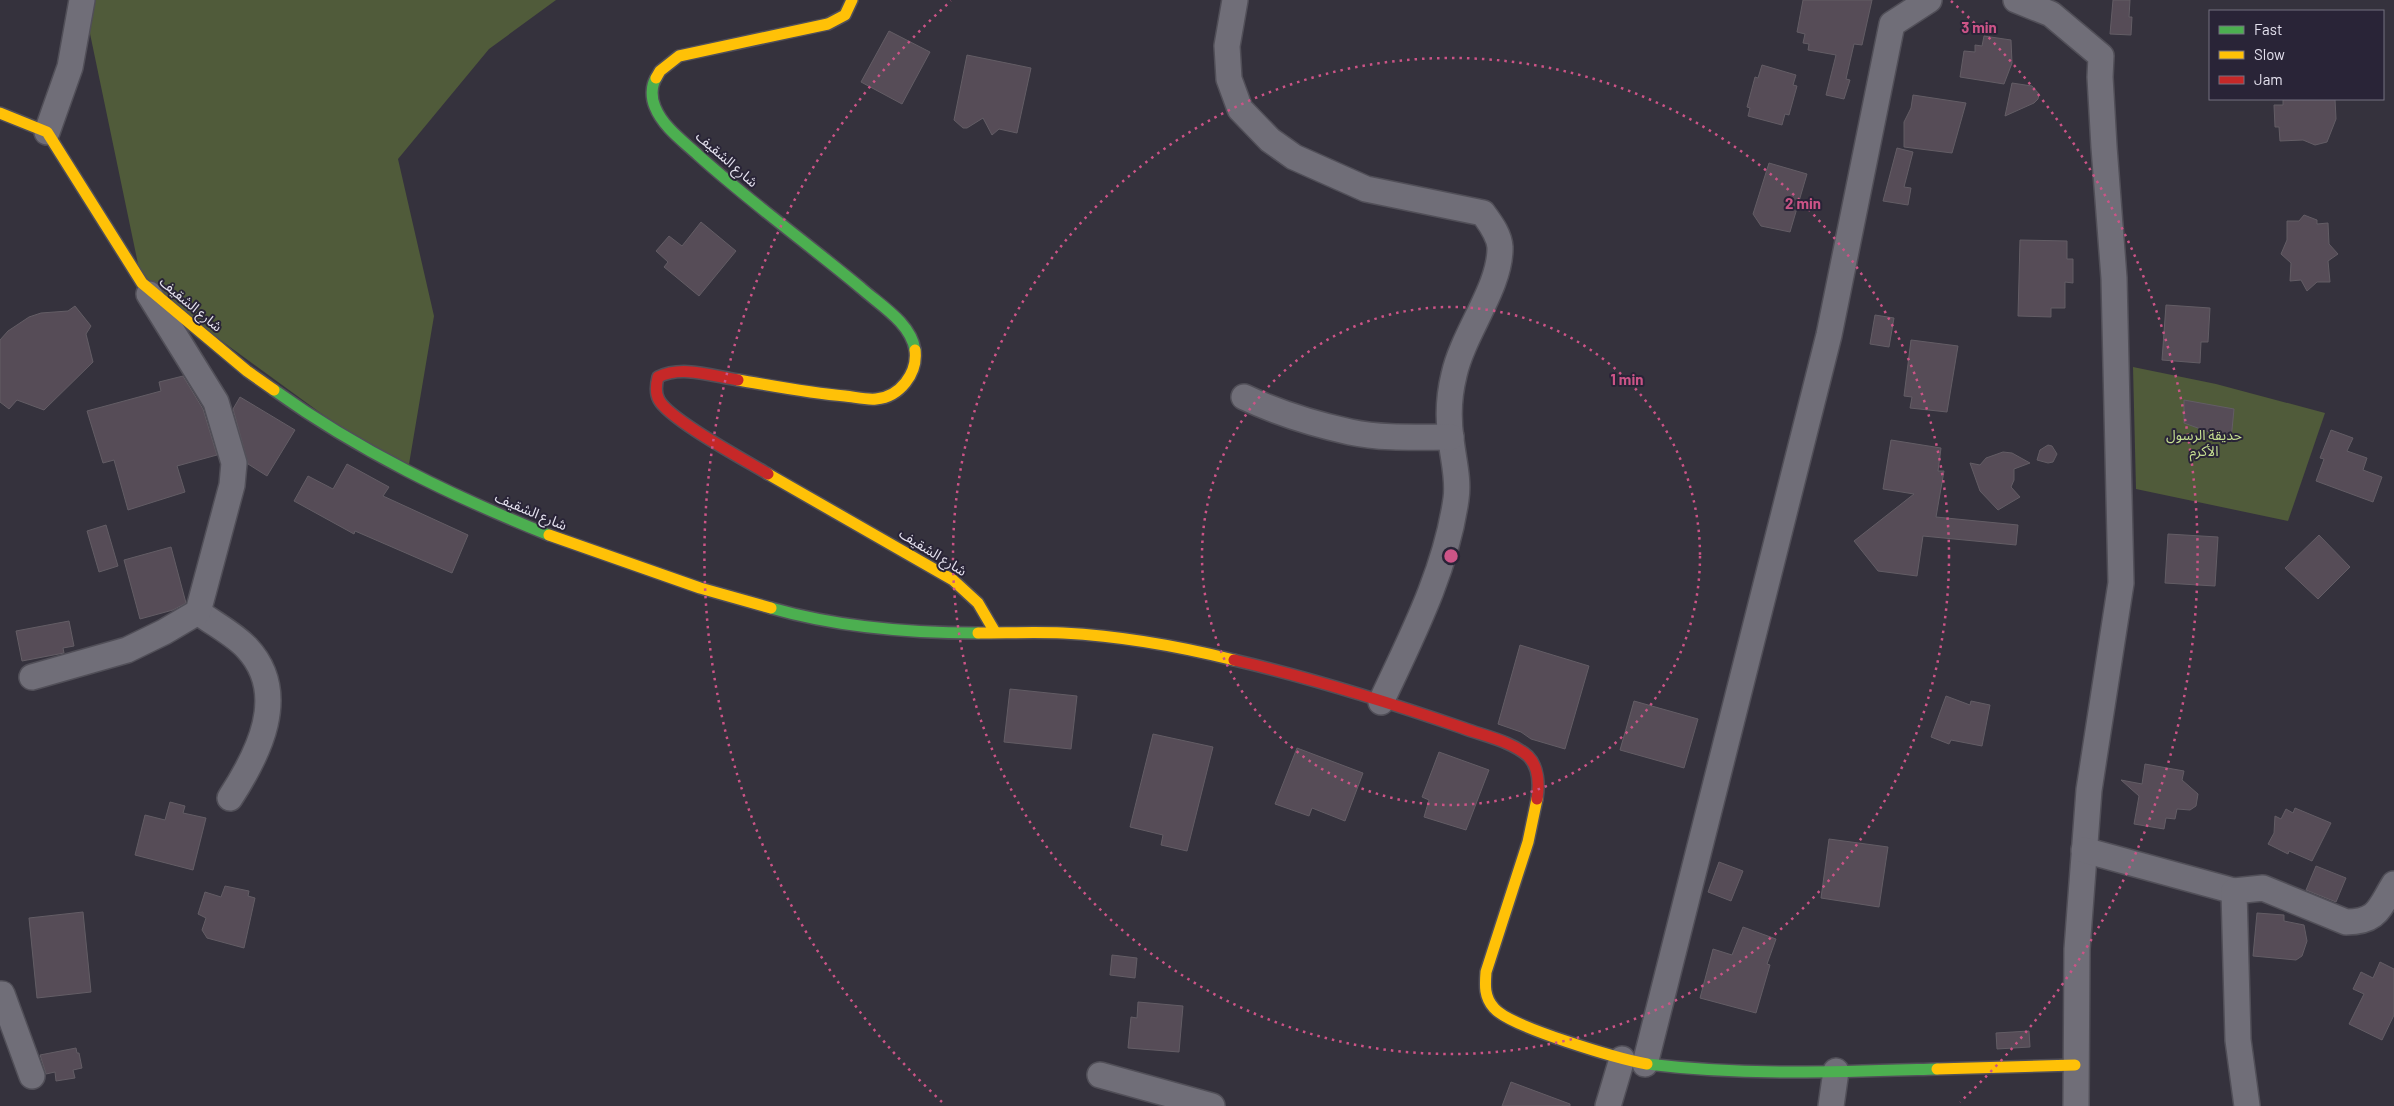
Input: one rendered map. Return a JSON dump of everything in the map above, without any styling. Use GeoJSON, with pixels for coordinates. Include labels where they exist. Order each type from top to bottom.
{"type":"FeatureCollection","features":[{"type":"Feature","properties":{"kind":"street"},"geometry":{"type":"LineString","coordinates":[[0,113],[48,132],[70,67],[82,0]]}},
{"type":"Feature","properties":{"kind":"street","name":"شارع الشقيف"},"geometry":{"type":"LineString","coordinates":[[48,132],[142,284],[247,370],[310,415],[408,473],[577,546],[700,588],[810,619],[879,627],[995,632],[982,607],[971,594],[953,580],[731,452],[676,416],[662,405],[657,396],[656,385],[658,377],[670,371],[686,371],[812,393],[876,399],[890,395],[904,386],[913,370],[916,357],[914,342],[902,324],[822,256],[726,181],[675,134],[659,114],[652,92],[653,84],[660,71],[679,56],[828,24],[845,15],[852,0]]}},
{"type":"Feature","properties":{"kind":"street"},"geometry":{"type":"LineString","coordinates":[[1235,0],[1227,46],[1229,79],[1240,109],[1270,140],[1294,157],[1366,189],[1483,213],[1494,229],[1500,245],[1498,269],[1469,332],[1454,374],[1450,403],[1451,438],[1456,470],[1456,498],[1447,541],[1422,614],[1381,702]]}},
{"type":"Feature","properties":{"kind":"street"},"geometry":{"type":"LineString","coordinates":[[1608,1106],[1634,1062],[1829,335],[1892,24],[1928,0]]}},
{"type":"Feature","properties":{"kind":"street"},"geometry":{"type":"LineString","coordinates":[[2016,0],[2051,14],[2101,56],[2104,147],[2114,278],[2121,583],[2089,790],[2077,949],[2076,1106]]}},
{"type":"Feature","properties":{"kind":"street"},"geometry":{"type":"LineString","coordinates":[[32,677],[127,650],[164,632],[198,612],[230,495],[234,463],[216,402],[142,284]]}},
{"type":"Feature","properties":{"kind":"street"},"geometry":{"type":"LineString","coordinates":[[1244,397],[1277,412],[1351,432],[1391,437],[1451,438]]}},
{"type":"Feature","properties":{"kind":"street"},"geometry":{"type":"LineString","coordinates":[[198,612],[247,648],[258,662],[268,699],[267,721],[260,744],[248,770],[230,798]]}},
{"type":"Feature","properties":{"kind":"street"},"geometry":{"type":"LineString","coordinates":[[995,632],[1107,637],[1198,651],[1286,672],[1516,747],[1530,758],[1536,770],[1540,787],[1528,842],[1486,972],[1486,990],[1489,1002],[1495,1010],[1507,1018],[1564,1041],[1634,1062],[1694,1070],[1778,1074],[2075,1065]]}},
{"type":"Feature","properties":{"kind":"street"},"geometry":{"type":"LineString","coordinates":[[2084,850],[2234,891],[2263,888],[2346,922],[2360,922],[2374,916],[2394,884]]}},
{"type":"Feature","properties":{"kind":"street"},"geometry":{"type":"LineString","coordinates":[[2234,891],[2238,1040],[2247,1106]]}},
{"type":"Feature","properties":{"kind":"street"},"geometry":{"type":"LineString","coordinates":[[0,994],[2,994],[32,1076]]}},
{"type":"Feature","properties":{"kind":"street"},"geometry":{"type":"LineString","coordinates":[[1831,1106],[1836,1071]]}},
{"type":"Feature","properties":{"kind":"street"},"geometry":{"type":"LineString","coordinates":[[1100,1075],[1212,1106]]}},
{"type":"Feature","properties":{"kind":"green space"},"geometry":{"type":"Polygon","coordinates":[[[83,0],[556,0],[489,49],[398,159],[434,316],[407,476],[142,283],[83,0]]]}},
{"type":"Feature","properties":{"kind":"green space","name":"حديقة الرسول الأكرم"},"geometry":{"type":"Polygon","coordinates":[[[2133,367],[2216,384],[2325,413],[2288,521],[2136,489],[2133,367]]]}},
{"type":"Feature","properties":{"kind":"building"},"geometry":{"type":"Polygon","coordinates":[[[1803,0],[1872,0],[1862,45],[1854,44],[1846,79],[1850,80],[1844,99],[1826,95],[1836,55],[1808,50],[1809,44],[1803,43],[1805,34],[1797,32],[1803,0]]]}},
{"type":"Feature","properties":{"kind":"building"},"geometry":{"type":"Polygon","coordinates":[[[2113,0],[2130,0],[2129,17],[2132,17],[2131,35],[2110,34],[2113,0]]]}},
{"type":"Feature","properties":{"kind":"building"},"geometry":{"type":"Polygon","coordinates":[[[889,31],[930,52],[902,104],[861,82],[889,31]]]}},
{"type":"Feature","properties":{"kind":"building"},"geometry":{"type":"Polygon","coordinates":[[[1984,36],[2011,40],[2012,63],[2004,84],[1960,77],[1964,51],[1975,52],[1975,45],[1982,46],[1984,36]]]}},
{"type":"Feature","properties":{"kind":"building"},"geometry":{"type":"Polygon","coordinates":[[[967,55],[1031,68],[1017,133],[999,129],[992,135],[983,118],[967,128],[963,128],[954,120],[967,55]]]}},
{"type":"Feature","properties":{"kind":"building"},"geometry":{"type":"Polygon","coordinates":[[[1762,65],[1796,75],[1793,85],[1797,86],[1789,115],[1785,114],[1782,125],[1748,116],[1750,108],[1747,107],[1755,77],[1758,78],[1762,65]]]}},
{"type":"Feature","properties":{"kind":"building"},"geometry":{"type":"Polygon","coordinates":[[[2012,83],[2032,86],[2039,94],[2038,99],[2034,103],[2005,116],[2012,83]]]}},
{"type":"Feature","properties":{"kind":"building"},"geometry":{"type":"Polygon","coordinates":[[[1913,95],[1966,103],[1952,153],[1904,147],[1904,122],[1911,108],[1913,95]]]}},
{"type":"Feature","properties":{"kind":"building"},"geometry":{"type":"Polygon","coordinates":[[[2283,100],[2335,100],[2336,119],[2327,142],[2315,145],[2303,140],[2280,141],[2279,127],[2275,127],[2274,105],[2283,105],[2283,100]]]}},
{"type":"Feature","properties":{"kind":"building"},"geometry":{"type":"Polygon","coordinates":[[[1897,148],[1913,152],[1904,187],[1911,188],[1908,205],[1883,201],[1897,148]]]}},
{"type":"Feature","properties":{"kind":"building"},"geometry":{"type":"Polygon","coordinates":[[[1769,163],[1807,174],[1790,232],[1761,226],[1753,214],[1769,163]]]}},
{"type":"Feature","properties":{"kind":"building"},"geometry":{"type":"Polygon","coordinates":[[[2304,215],[2317,220],[2317,224],[2328,223],[2329,244],[2338,254],[2328,261],[2330,282],[2317,282],[2307,291],[2301,280],[2290,281],[2291,263],[2281,254],[2287,240],[2287,221],[2299,221],[2304,215]]]}},
{"type":"Feature","properties":{"kind":"building"},"geometry":{"type":"Polygon","coordinates":[[[701,222],[736,251],[699,296],[664,267],[668,262],[656,251],[669,236],[682,246],[701,222]]]}},
{"type":"Feature","properties":{"kind":"building"},"geometry":{"type":"Polygon","coordinates":[[[2020,240],[2067,241],[2067,259],[2073,259],[2073,283],[2065,282],[2065,308],[2051,308],[2051,317],[2018,316],[2020,240]]]}},
{"type":"Feature","properties":{"kind":"building"},"geometry":{"type":"Polygon","coordinates":[[[2166,305],[2210,308],[2208,342],[2201,342],[2200,363],[2162,360],[2166,305]]]}},
{"type":"Feature","properties":{"kind":"building"},"geometry":{"type":"Polygon","coordinates":[[[75,306],[91,326],[86,334],[93,362],[44,410],[17,400],[9,409],[0,402],[0,340],[8,331],[29,317],[41,313],[68,311],[75,306]]]}},
{"type":"Feature","properties":{"kind":"building"},"geometry":{"type":"Polygon","coordinates":[[[1875,315],[1894,318],[1889,347],[1870,344],[1875,315]]]}},
{"type":"Feature","properties":{"kind":"building"},"geometry":{"type":"Polygon","coordinates":[[[1911,340],[1958,346],[1947,412],[1910,408],[1912,397],[1904,396],[1911,340]]]}},
{"type":"Feature","properties":{"kind":"building"},"geometry":{"type":"Polygon","coordinates":[[[183,376],[203,409],[217,455],[177,466],[185,492],[128,510],[114,460],[103,463],[87,411],[161,391],[159,382],[183,376]]]}},
{"type":"Feature","properties":{"kind":"building"},"geometry":{"type":"Polygon","coordinates":[[[240,397],[295,430],[267,476],[248,464],[233,409],[240,397]]]}},
{"type":"Feature","properties":{"kind":"building"},"geometry":{"type":"Polygon","coordinates":[[[2184,400],[2234,409],[2231,440],[2184,423],[2184,400]]]}},
{"type":"Feature","properties":{"kind":"building"},"geometry":{"type":"Polygon","coordinates":[[[2331,430],[2353,438],[2347,451],[2367,458],[2363,470],[2382,477],[2373,502],[2316,481],[2324,459],[2320,458],[2331,430]]]}},
{"type":"Feature","properties":{"kind":"building"},"geometry":{"type":"Polygon","coordinates":[[[1891,440],[1941,448],[1938,471],[1944,471],[1936,517],[2018,525],[2016,545],[1923,536],[1917,576],[1878,571],[1854,541],[1914,494],[1883,489],[1891,440]]]}},
{"type":"Feature","properties":{"kind":"building"},"geometry":{"type":"Polygon","coordinates":[[[2048,445],[2052,446],[2057,454],[2053,462],[2048,463],[2037,460],[2040,450],[2048,445]]]}},
{"type":"Feature","properties":{"kind":"building"},"geometry":{"type":"Polygon","coordinates":[[[2003,452],[2012,453],[2030,463],[2014,469],[2014,480],[2011,487],[2020,497],[1998,510],[1980,491],[1970,463],[1980,465],[1986,458],[2003,452]]]}},
{"type":"Feature","properties":{"kind":"building"},"geometry":{"type":"Polygon","coordinates":[[[347,464],[389,487],[383,496],[468,535],[452,573],[355,531],[354,534],[294,501],[308,476],[333,489],[347,464]]]}},
{"type":"Feature","properties":{"kind":"building"},"geometry":{"type":"Polygon","coordinates":[[[106,525],[118,566],[99,572],[87,531],[106,525]]]}},
{"type":"Feature","properties":{"kind":"building"},"geometry":{"type":"Polygon","coordinates":[[[2168,534],[2218,537],[2215,586],[2165,583],[2168,534]]]}},
{"type":"Feature","properties":{"kind":"building"},"geometry":{"type":"Polygon","coordinates":[[[2319,535],[2350,567],[2318,599],[2285,568],[2319,535]]]}},
{"type":"Feature","properties":{"kind":"building"},"geometry":{"type":"Polygon","coordinates":[[[171,547],[186,603],[173,610],[140,619],[124,560],[171,547]]]}},
{"type":"Feature","properties":{"kind":"building"},"geometry":{"type":"Polygon","coordinates":[[[69,621],[74,646],[63,648],[64,653],[22,661],[16,631],[69,621]]]}},
{"type":"Feature","properties":{"kind":"building"},"geometry":{"type":"Polygon","coordinates":[[[1520,645],[1589,666],[1565,749],[1531,739],[1521,732],[1498,724],[1520,645]]]}},
{"type":"Feature","properties":{"kind":"building"},"geometry":{"type":"Polygon","coordinates":[[[1010,689],[1077,696],[1071,749],[1004,742],[1010,689]]]}},
{"type":"Feature","properties":{"kind":"building"},"geometry":{"type":"Polygon","coordinates":[[[1946,696],[1970,705],[1971,701],[1990,705],[1982,746],[1951,740],[1949,744],[1931,737],[1946,696]]]}},
{"type":"Feature","properties":{"kind":"building"},"geometry":{"type":"Polygon","coordinates":[[[1634,701],[1698,719],[1684,768],[1620,750],[1634,701]]]}},
{"type":"Feature","properties":{"kind":"building"},"geometry":{"type":"Polygon","coordinates":[[[1153,734],[1213,747],[1187,851],[1161,845],[1163,835],[1130,827],[1153,734]]]}},
{"type":"Feature","properties":{"kind":"building"},"geometry":{"type":"Polygon","coordinates":[[[1297,748],[1363,773],[1345,821],[1312,808],[1309,816],[1275,804],[1297,748]]]}},
{"type":"Feature","properties":{"kind":"building"},"geometry":{"type":"Polygon","coordinates":[[[1439,752],[1489,770],[1466,830],[1424,817],[1429,800],[1422,797],[1439,752]]]}},
{"type":"Feature","properties":{"kind":"building"},"geometry":{"type":"Polygon","coordinates":[[[2145,764],[2184,771],[2182,780],[2198,794],[2196,806],[2190,810],[2177,809],[2175,819],[2166,818],[2164,829],[2134,824],[2139,796],[2121,780],[2142,784],[2145,764]]]}},
{"type":"Feature","properties":{"kind":"building"},"geometry":{"type":"Polygon","coordinates":[[[170,802],[185,806],[183,813],[206,818],[193,870],[135,855],[145,815],[165,820],[170,802]]]}},
{"type":"Feature","properties":{"kind":"building"},"geometry":{"type":"Polygon","coordinates":[[[2295,808],[2331,823],[2312,861],[2289,851],[2288,854],[2268,844],[2274,833],[2275,816],[2281,819],[2286,809],[2293,813],[2295,808]]]}},
{"type":"Feature","properties":{"kind":"building"},"geometry":{"type":"Polygon","coordinates":[[[1829,839],[1888,847],[1879,907],[1821,898],[1829,839]]]}},
{"type":"Feature","properties":{"kind":"building"},"geometry":{"type":"Polygon","coordinates":[[[1719,862],[1743,871],[1731,901],[1708,892],[1719,862]]]}},
{"type":"Feature","properties":{"kind":"building"},"geometry":{"type":"Polygon","coordinates":[[[2316,866],[2346,878],[2336,902],[2306,890],[2316,866]]]}},
{"type":"Feature","properties":{"kind":"building"},"geometry":{"type":"Polygon","coordinates":[[[225,886],[249,891],[248,896],[255,898],[244,948],[207,938],[202,930],[206,918],[198,914],[205,892],[221,897],[225,886]]]}},
{"type":"Feature","properties":{"kind":"building"},"geometry":{"type":"Polygon","coordinates":[[[83,912],[91,992],[37,998],[29,918],[83,912]]]}},
{"type":"Feature","properties":{"kind":"building"},"geometry":{"type":"Polygon","coordinates":[[[2257,913],[2284,915],[2284,921],[2304,925],[2307,941],[2302,956],[2296,960],[2253,956],[2257,913]]]}},
{"type":"Feature","properties":{"kind":"building"},"geometry":{"type":"Polygon","coordinates":[[[1743,927],[1776,939],[1767,964],[1770,965],[1756,1013],[1700,998],[1713,949],[1732,955],[1743,927]]]}},
{"type":"Feature","properties":{"kind":"building"},"geometry":{"type":"Polygon","coordinates":[[[1112,955],[1137,958],[1135,978],[1110,975],[1112,955]]]}},
{"type":"Feature","properties":{"kind":"building"},"geometry":{"type":"Polygon","coordinates":[[[2380,962],[2394,969],[2394,1015],[2382,1040],[2349,1024],[2364,994],[2353,989],[2361,972],[2373,978],[2380,962]]]}},
{"type":"Feature","properties":{"kind":"building"},"geometry":{"type":"Polygon","coordinates":[[[1138,1002],[1183,1006],[1179,1052],[1128,1048],[1131,1017],[1137,1018],[1138,1002]]]}},
{"type":"Feature","properties":{"kind":"building"},"geometry":{"type":"Polygon","coordinates":[[[2029,1031],[2030,1047],[1997,1049],[1996,1033],[2029,1031]]]}},
{"type":"Feature","properties":{"kind":"building"},"geometry":{"type":"Polygon","coordinates":[[[76,1048],[82,1068],[73,1070],[75,1078],[56,1081],[55,1072],[46,1074],[40,1055],[76,1048]]]}},
{"type":"Feature","properties":{"kind":"building"},"geometry":{"type":"Polygon","coordinates":[[[1511,1082],[1570,1104],[1570,1106],[1502,1106],[1511,1082]]]}},
{"type":"Feature","properties":{"kind":"traffic: fast"},"geometry":{"type":"LineString","coordinates":[[656,78],[652,88],[653,100],[655,107],[668,127],[738,189],[894,315],[908,331],[915,350]]}},
{"type":"Feature","properties":{"kind":"traffic: fast"},"geometry":{"type":"LineString","coordinates":[[274,390],[339,433],[407,471],[549,535]]}},
{"type":"Feature","properties":{"kind":"traffic: fast"},"geometry":{"type":"LineString","coordinates":[[771,608],[821,620],[873,628],[978,633]]}},
{"type":"Feature","properties":{"kind":"traffic: fast"},"geometry":{"type":"LineString","coordinates":[[1647,1064],[1756,1072],[1937,1069]]}},
{"type":"Feature","properties":{"kind":"traffic: slow"},"geometry":{"type":"LineString","coordinates":[[656,78],[660,71],[679,56],[828,24],[845,15],[852,0]]}},
{"type":"Feature","properties":{"kind":"traffic: slow"},"geometry":{"type":"LineString","coordinates":[[0,113],[47,132],[142,283],[247,371],[274,390]]}},
{"type":"Feature","properties":{"kind":"traffic: slow"},"geometry":{"type":"LineString","coordinates":[[738,380],[818,393],[876,399],[893,394],[906,382],[914,367],[915,350]]}},
{"type":"Feature","properties":{"kind":"traffic: slow"},"geometry":{"type":"LineString","coordinates":[[768,474],[953,580],[978,603],[995,632]]}},
{"type":"Feature","properties":{"kind":"traffic: slow"},"geometry":{"type":"LineString","coordinates":[[549,535],[700,588],[771,608]]}},
{"type":"Feature","properties":{"kind":"traffic: slow"},"geometry":{"type":"LineString","coordinates":[[978,633],[1063,633],[1127,639],[1192,650],[1234,660]]}},
{"type":"Feature","properties":{"kind":"traffic: slow"},"geometry":{"type":"LineString","coordinates":[[1537,799],[1528,842],[1486,972],[1485,986],[1488,1000],[1504,1016],[1542,1033],[1614,1056],[1647,1064]]}},
{"type":"Feature","properties":{"kind":"traffic: slow"},"geometry":{"type":"LineString","coordinates":[[1937,1069],[2075,1065]]}},
{"type":"Feature","properties":{"kind":"traffic: jam"},"geometry":{"type":"LineString","coordinates":[[738,380],[697,372],[677,372],[658,377],[656,392],[659,400],[666,408],[692,429],[768,474]]}},
{"type":"Feature","properties":{"kind":"traffic: jam"},"geometry":{"type":"LineString","coordinates":[[1234,660],[1349,691],[1514,746],[1532,760],[1537,777],[1537,799]]}}]}
